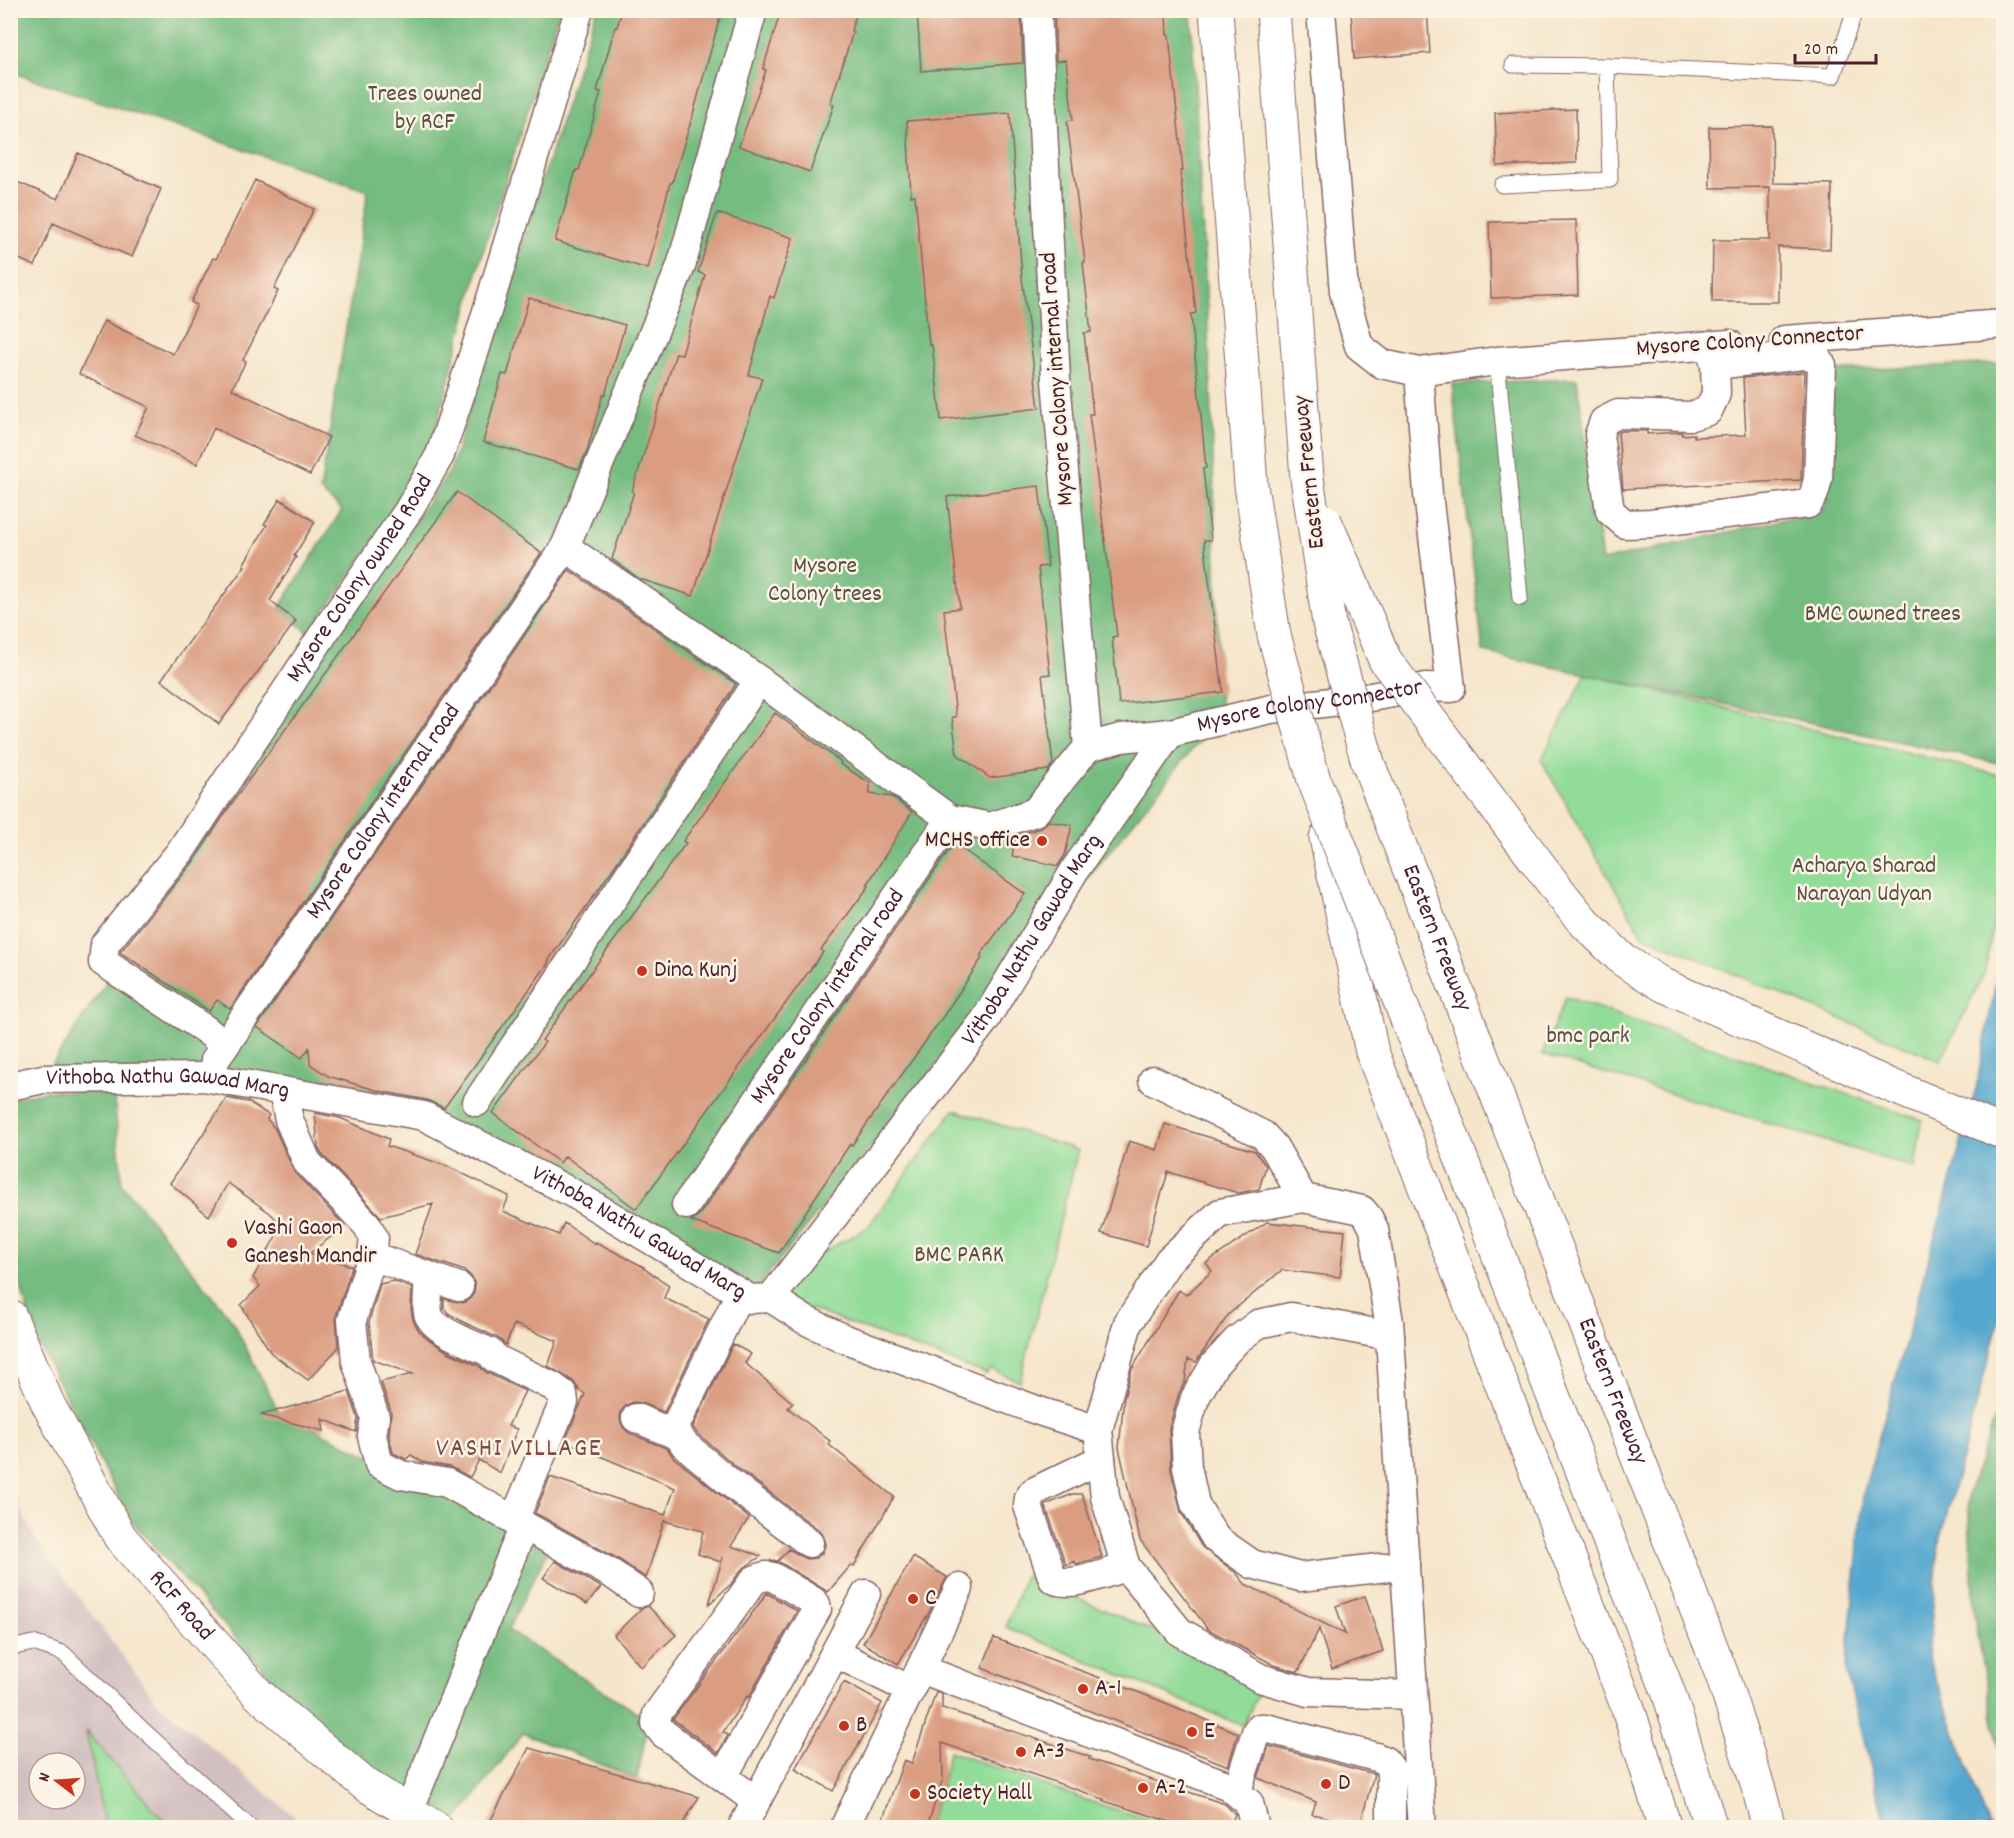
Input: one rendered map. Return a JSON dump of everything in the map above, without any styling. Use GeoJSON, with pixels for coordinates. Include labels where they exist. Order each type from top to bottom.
{"type":"FeatureCollection","features":[{"type":"Feature","properties":{"kind":"main road"},"geometry":{"type":"LineString","coordinates":[[1216,10],[1251,485],[1274,635],[1314,780],[1372,1052],[1628,1708],[1665,1827]]}},
{"type":"Feature","properties":{"kind":"main road","name":"Eastern Freeway"},"geometry":{"type":"LineString","coordinates":[[1273,10],[1307,478],[1329,623],[1368,763],[1722,1675],[1769,1827]]}},
{"type":"Feature","properties":{"kind":"main road"},"geometry":{"type":"LineString","coordinates":[[1307,478],[1385,660],[1561,894],[1583,921],[1623,960],[1663,985],[2004,1133]]}},
{"type":"Feature","properties":{"kind":"main road"},"geometry":{"type":"LineString","coordinates":[[1314,780],[1669,1694],[1711,1827]]}},
{"type":"Feature","properties":{"kind":"main road","name":"RCF Road"},"geometry":{"type":"LineString","coordinates":[[10,1316],[48,1404],[120,1537],[258,1694],[363,1783],[422,1819]]}},
{"type":"Feature","properties":{"kind":"street","name":"Mysore Colony owned Road"},"geometry":{"type":"LineString","coordinates":[[225,1045],[103,962],[105,944],[180,852],[299,670],[408,511],[440,454],[477,344],[579,10]]}},
{"type":"Feature","properties":{"kind":"street","name":"Mysore Colony internal road"},"geometry":{"type":"LineString","coordinates":[[204,1077],[565,547],[681,266],[753,10]]}},
{"type":"Feature","properties":{"kind":"street","name":"Mysore Colony internal road"},"geometry":{"type":"LineString","coordinates":[[1037,10],[1056,380],[1088,747]]}},
{"type":"Feature","properties":{"kind":"street"},"geometry":{"type":"LineString","coordinates":[[1321,10],[1344,292],[1359,346],[1382,364],[1419,372]]}},
{"type":"Feature","properties":{"kind":"street","name":"Mysore Colony Connector"},"geometry":{"type":"LineString","coordinates":[[1170,733],[1271,709],[1365,698],[1426,687],[1451,688],[1428,494],[1419,372],[1497,361],[1713,355],[2004,324]]}},
{"type":"Feature","properties":{"kind":"street"},"geometry":{"type":"LineString","coordinates":[[1713,355],[1815,356],[1822,365],[1818,479],[1815,494],[1808,504],[1651,523],[1625,524],[1610,511],[1599,435],[1604,422],[1618,414],[1691,416],[1708,411],[1716,394],[1713,355]]}},
{"type":"Feature","properties":{"kind":"street"},"geometry":{"type":"LineString","coordinates":[[565,547],[759,680],[950,819],[990,826],[1035,812],[1088,747],[1121,738],[1170,733]]}},
{"type":"Feature","properties":{"kind":"street"},"geometry":{"type":"LineString","coordinates":[[477,1102],[759,680]]}},
{"type":"Feature","properties":{"kind":"street","name":"Vithoba Nathu Gawad Marg"},"geometry":{"type":"LineString","coordinates":[[10,1086],[44,1079],[204,1077],[424,1116],[576,1195],[750,1299],[771,1298],[985,1020],[1076,868],[1170,733]]}},
{"type":"Feature","properties":{"kind":"street","name":"Mysore Colony internal road"},"geometry":{"type":"LineString","coordinates":[[686,1205],[950,819]]}},
{"type":"Feature","properties":{"kind":"street"},"geometry":{"type":"LineString","coordinates":[[1154,1080],[1263,1135],[1274,1147],[1304,1198]]}},
{"type":"Feature","properties":{"kind":"street"},"geometry":{"type":"LineString","coordinates":[[283,1091],[289,1120],[307,1162],[367,1226],[374,1238],[372,1256],[352,1320],[356,1361],[375,1417],[372,1436],[379,1464],[401,1475],[447,1483],[612,1574],[639,1593]]}},
{"type":"Feature","properties":{"kind":"street"},"geometry":{"type":"LineString","coordinates":[[1413,1695],[1308,1692],[1260,1678],[1180,1632],[1126,1567],[1105,1497],[1098,1430],[1128,1323],[1169,1260],[1220,1213],[1304,1198],[1362,1210],[1374,1229],[1390,1336],[1422,1827]]}},
{"type":"Feature","properties":{"kind":"street"},"geometry":{"type":"LineString","coordinates":[[372,1256],[459,1287]]}},
{"type":"Feature","properties":{"kind":"street"},"geometry":{"type":"LineString","coordinates":[[422,1819],[519,1522],[564,1402],[563,1394],[552,1386],[436,1326],[428,1312],[427,1275]]}},
{"type":"Feature","properties":{"kind":"street"},"geometry":{"type":"LineString","coordinates":[[672,1433],[741,1293]]}},
{"type":"Feature","properties":{"kind":"street"},"geometry":{"type":"LineString","coordinates":[[771,1298],[805,1320],[843,1338],[1039,1411],[1098,1430]]}},
{"type":"Feature","properties":{"kind":"street"},"geometry":{"type":"LineString","coordinates":[[1390,1336],[1291,1317],[1258,1324],[1237,1340],[1214,1365],[1194,1398],[1185,1432],[1187,1467],[1195,1504],[1216,1539],[1252,1564],[1300,1577],[1405,1565]]}},
{"type":"Feature","properties":{"kind":"street"},"geometry":{"type":"LineString","coordinates":[[636,1418],[681,1437],[684,1444],[728,1481],[809,1543]]}},
{"type":"Feature","properties":{"kind":"street"},"geometry":{"type":"LineString","coordinates":[[1101,1459],[1033,1492],[1028,1506],[1053,1579],[1070,1583],[1126,1567]]}},
{"type":"Feature","properties":{"kind":"street"},"geometry":{"type":"LineString","coordinates":[[723,1777],[817,1609],[813,1601],[773,1577],[765,1576],[754,1581],[657,1714],[656,1724],[663,1733],[723,1777],[756,1801]]}},
{"type":"Feature","properties":{"kind":"street"},"geometry":{"type":"LineString","coordinates":[[846,1824],[959,1588]]}},
{"type":"Feature","properties":{"kind":"street"},"geometry":{"type":"LineString","coordinates":[[742,1827],[866,1594]]}},
{"type":"Feature","properties":{"kind":"street"},"geometry":{"type":"LineString","coordinates":[[835,1653],[1108,1739],[1229,1786],[1249,1803],[1255,1827]]}},
{"type":"Feature","properties":{"kind":"street"},"geometry":{"type":"LineString","coordinates":[[1237,1791],[1256,1732],[1259,1728],[1266,1728],[1385,1761],[1391,1769],[1391,1827]]}},
{"type":"Feature","properties":{"kind":"lane"},"geometry":{"type":"LineString","coordinates":[[1513,65],[1607,66],[1833,76],[1855,10]]}},
{"type":"Feature","properties":{"kind":"lane"},"geometry":{"type":"LineString","coordinates":[[1502,185],[1610,180],[1607,66]]}},
{"type":"Feature","properties":{"kind":"lane"},"geometry":{"type":"LineString","coordinates":[[1497,361],[1520,598]]}},
{"type":"Feature","properties":{"kind":"lane"},"geometry":{"type":"LineString","coordinates":[[10,1648],[33,1643],[63,1653],[141,1728],[251,1827]]}},
{"type":"Feature","properties":{"kind":"shaded area"},"geometry":{"type":"Polygon","coordinates":[[[10,1487],[34,1537],[157,1702],[307,1827],[11,1827],[10,1487]]]}},
{"type":"Feature","properties":{"kind":"green space","name":"Trees owned by RCF"},"geometry":{"type":"Polygon","coordinates":[[[11,11],[559,11],[479,265],[425,470],[309,633],[279,608],[342,510],[320,491],[368,191],[11,72],[11,11]]]}},
{"type":"Feature","properties":{"kind":"green space","name":"Mysore Colony trees"},"geometry":{"type":"Polygon","coordinates":[[[596,11],[1191,11],[1211,386],[1220,715],[756,1289],[424,1116],[48,1071],[337,630],[450,471],[596,11]]]}},
{"type":"Feature","properties":{"kind":"green space","name":"BMC owned trees"},"geometry":{"type":"Polygon","coordinates":[[[2003,363],[2003,764],[1483,652],[1452,384],[1577,379],[1602,561],[1824,510],[1831,371],[2003,363]]]}},
{"type":"Feature","properties":{"kind":"green space","name":"Acharya Sharad Narayan Udyan"},"geometry":{"type":"Polygon","coordinates":[[[1586,674],[2003,776],[2003,866],[1985,972],[1940,1061],[1642,935],[1541,760],[1586,674]]]}},
{"type":"Feature","properties":{"kind":"green space","name":"bmc park"},"geometry":{"type":"Polygon","coordinates":[[[1566,997],[1922,1120],[1915,1168],[1542,1054],[1566,997]]]}},
{"type":"Feature","properties":{"kind":"green space"},"geometry":{"type":"Polygon","coordinates":[[[46,1091],[114,1093],[122,1184],[231,1319],[279,1412],[551,1545],[508,1630],[649,1720],[637,1779],[523,1733],[457,1820],[384,1780],[289,1698],[131,1520],[35,1338],[11,1251],[10,1099],[46,1091]]]}},
{"type":"Feature","properties":{"kind":"green space","name":"BMC PARK"},"geometry":{"type":"Polygon","coordinates":[[[954,1110],[1078,1150],[1020,1382],[991,1369],[987,1374],[756,1289],[867,1228],[954,1110]]]}},
{"type":"Feature","properties":{"kind":"green space"},"geometry":{"type":"Polygon","coordinates":[[[2003,1396],[2003,1766],[1974,1615],[1968,1493],[2003,1396]]]}},
{"type":"Feature","properties":{"kind":"green space"},"geometry":{"type":"Polygon","coordinates":[[[1025,1576],[1265,1679],[1243,1726],[1006,1627],[1025,1576]]]}},
{"type":"Feature","properties":{"kind":"green space"},"geometry":{"type":"Polygon","coordinates":[[[86,1731],[169,1827],[105,1827],[86,1731]]]}},
{"type":"Feature","properties":{"kind":"green space"},"geometry":{"type":"Polygon","coordinates":[[[949,1751],[1086,1800],[1173,1827],[927,1828],[943,1779],[949,1751]]]}},
{"type":"Feature","properties":{"kind":"water"},"geometry":{"type":"Polygon","coordinates":[[[2003,943],[2003,1305],[1939,1544],[1928,1657],[1988,1824],[1992,1827],[1886,1827],[1846,1670],[1863,1495],[1976,1089],[2003,943]]]}},
{"type":"Feature","properties":{"kind":"building"},"geometry":{"type":"Polygon","coordinates":[[[622,10],[722,10],[692,118],[672,183],[670,183],[648,269],[555,241],[576,170],[579,170],[601,92],[597,91],[622,10]]]}},
{"type":"Feature","properties":{"kind":"building"},"geometry":{"type":"Polygon","coordinates":[[[781,10],[857,10],[851,31],[853,32],[830,104],[834,105],[810,172],[739,146],[766,70],[763,69],[781,10]]]}},
{"type":"Feature","properties":{"kind":"building"},"geometry":{"type":"Polygon","coordinates":[[[917,10],[1021,10],[1023,63],[921,71],[917,10]]]}},
{"type":"Feature","properties":{"kind":"building"},"geometry":{"type":"Polygon","coordinates":[[[1054,10],[1166,10],[1183,171],[1180,171],[1196,313],[1191,314],[1211,540],[1204,540],[1223,692],[1119,704],[1112,637],[1117,636],[1089,414],[1093,414],[1084,333],[1091,332],[1083,263],[1085,262],[1067,121],[1073,120],[1066,60],[1056,61],[1054,10]]]}},
{"type":"Feature","properties":{"kind":"building"},"geometry":{"type":"Polygon","coordinates":[[[1351,10],[1427,10],[1430,53],[1354,59],[1351,10]]]}},
{"type":"Feature","properties":{"kind":"building"},"geometry":{"type":"Polygon","coordinates":[[[1576,109],[1577,163],[1497,166],[1495,113],[1576,109]]]}},
{"type":"Feature","properties":{"kind":"building"},"geometry":{"type":"Polygon","coordinates":[[[1010,113],[1022,278],[1039,408],[941,420],[932,345],[929,345],[915,195],[911,196],[907,121],[1010,113]]]}},
{"type":"Feature","properties":{"kind":"building"},"geometry":{"type":"Polygon","coordinates":[[[1772,126],[1773,183],[1832,184],[1830,249],[1778,247],[1778,302],[1712,302],[1713,240],[1770,240],[1770,187],[1710,188],[1709,127],[1772,126]]]}},
{"type":"Feature","properties":{"kind":"building"},"geometry":{"type":"Polygon","coordinates":[[[78,153],[161,189],[132,257],[53,223],[35,266],[10,255],[10,179],[58,199],[78,153]]]}},
{"type":"Feature","properties":{"kind":"building"},"geometry":{"type":"Polygon","coordinates":[[[255,180],[314,209],[274,289],[278,291],[243,360],[246,361],[232,389],[329,437],[310,475],[214,428],[197,464],[135,435],[149,407],[79,374],[104,321],[173,354],[197,305],[191,302],[213,258],[216,259],[255,180]]]}},
{"type":"Feature","properties":{"kind":"building"},"geometry":{"type":"Polygon","coordinates":[[[717,213],[793,238],[774,298],[770,296],[749,375],[762,378],[693,596],[640,579],[612,559],[676,353],[682,354],[705,275],[698,272],[717,213]]]}},
{"type":"Feature","properties":{"kind":"building"},"geometry":{"type":"Polygon","coordinates":[[[1576,220],[1578,295],[1491,298],[1489,222],[1576,220]]]}},
{"type":"Feature","properties":{"kind":"building"},"geometry":{"type":"Polygon","coordinates":[[[529,298],[625,325],[605,395],[603,394],[587,451],[579,469],[483,442],[502,374],[507,375],[529,298]]]}},
{"type":"Feature","properties":{"kind":"building"},"geometry":{"type":"Polygon","coordinates":[[[1805,372],[1801,480],[1623,489],[1618,432],[1647,431],[1647,434],[1682,432],[1682,435],[1694,434],[1694,437],[1746,435],[1743,378],[1805,372]]]}},
{"type":"Feature","properties":{"kind":"building"},"geometry":{"type":"Polygon","coordinates":[[[1039,486],[1048,566],[1038,567],[1050,674],[1042,675],[1053,764],[1048,770],[990,778],[957,754],[952,717],[956,717],[944,610],[960,608],[947,497],[1039,486]]]}},
{"type":"Feature","properties":{"kind":"building"},"geometry":{"type":"Polygon","coordinates":[[[457,492],[541,553],[230,1009],[217,1000],[209,1011],[121,951],[194,861],[232,803],[457,492]]]}},
{"type":"Feature","properties":{"kind":"building"},"geometry":{"type":"Polygon","coordinates":[[[280,499],[315,522],[270,601],[296,621],[219,724],[161,680],[245,566],[243,565],[267,525],[264,524],[280,499]]]}},
{"type":"Feature","properties":{"kind":"building"},"geometry":{"type":"Polygon","coordinates":[[[569,570],[736,684],[549,962],[444,1108],[427,1100],[379,1091],[328,1076],[310,1064],[309,1048],[302,1058],[257,1027],[569,570]]]}},
{"type":"Feature","properties":{"kind":"building"},"geometry":{"type":"Polygon","coordinates":[[[775,713],[841,762],[840,764],[870,783],[870,794],[892,797],[912,812],[867,885],[869,886],[636,1209],[565,1156],[560,1163],[493,1113],[545,1042],[542,1040],[686,843],[683,841],[775,713]]]}},
{"type":"Feature","properties":{"kind":"building","name":"MCHS office"},"geometry":{"type":"Polygon","coordinates":[[[1049,821],[1072,825],[1065,855],[1058,866],[1012,856],[1016,836],[1040,828],[1049,821]]]}},
{"type":"Feature","properties":{"kind":"building"},"geometry":{"type":"Polygon","coordinates":[[[954,843],[1025,894],[980,956],[982,958],[942,1018],[852,1145],[850,1144],[779,1253],[691,1221],[700,1214],[954,843]]]}},
{"type":"Feature","properties":{"kind":"building"},"geometry":{"type":"Polygon","coordinates":[[[227,1098],[248,1102],[269,1115],[267,1119],[275,1129],[295,1173],[345,1226],[310,1253],[352,1266],[336,1316],[338,1348],[308,1380],[271,1353],[241,1305],[260,1286],[253,1278],[282,1225],[270,1213],[228,1183],[209,1216],[170,1183],[227,1098]]]}},
{"type":"Feature","properties":{"kind":"building"},"geometry":{"type":"Polygon","coordinates":[[[315,1113],[340,1118],[389,1139],[387,1146],[447,1166],[509,1196],[503,1211],[559,1235],[564,1223],[595,1244],[596,1242],[644,1267],[669,1285],[664,1298],[709,1319],[664,1412],[642,1403],[633,1402],[621,1411],[620,1420],[629,1433],[668,1449],[673,1457],[749,1518],[731,1546],[761,1556],[741,1570],[731,1584],[709,1604],[723,1557],[721,1562],[698,1554],[703,1531],[664,1521],[646,1578],[620,1560],[535,1513],[550,1477],[665,1515],[675,1488],[565,1441],[585,1394],[573,1381],[548,1366],[557,1341],[514,1324],[506,1345],[498,1338],[448,1313],[444,1308],[444,1299],[463,1303],[474,1293],[475,1285],[472,1277],[465,1271],[415,1254],[433,1204],[381,1217],[321,1153],[318,1147],[315,1113]]]}},
{"type":"Feature","properties":{"kind":"building"},"geometry":{"type":"Polygon","coordinates":[[[1165,1124],[1255,1151],[1266,1166],[1259,1189],[1238,1193],[1168,1172],[1146,1246],[1101,1233],[1129,1141],[1157,1150],[1165,1124]]]}},
{"type":"Feature","properties":{"kind":"building"},"geometry":{"type":"Polygon","coordinates":[[[1267,1222],[1345,1231],[1340,1277],[1282,1270],[1229,1314],[1196,1362],[1188,1359],[1185,1382],[1179,1393],[1169,1428],[1171,1470],[1181,1512],[1202,1547],[1237,1574],[1245,1584],[1345,1634],[1336,1606],[1365,1596],[1383,1651],[1332,1669],[1319,1629],[1298,1672],[1274,1665],[1208,1629],[1140,1540],[1119,1448],[1124,1398],[1132,1369],[1179,1290],[1186,1295],[1212,1271],[1206,1263],[1267,1222]]]}},
{"type":"Feature","properties":{"kind":"building"},"geometry":{"type":"Polygon","coordinates":[[[393,1281],[412,1288],[413,1320],[419,1331],[428,1339],[448,1352],[479,1366],[487,1373],[525,1391],[508,1426],[517,1429],[500,1473],[479,1460],[470,1477],[450,1467],[422,1462],[411,1455],[406,1459],[393,1453],[389,1435],[391,1412],[381,1382],[413,1374],[373,1360],[369,1322],[380,1284],[393,1281]]]}},
{"type":"Feature","properties":{"kind":"building"},"geometry":{"type":"Polygon","coordinates":[[[733,1344],[751,1354],[745,1363],[793,1403],[788,1408],[830,1441],[828,1444],[894,1497],[854,1566],[851,1565],[828,1592],[781,1563],[770,1560],[778,1561],[789,1549],[806,1559],[816,1558],[825,1546],[824,1537],[819,1530],[738,1468],[693,1427],[733,1344]]]}},
{"type":"Feature","properties":{"kind":"building"},"geometry":{"type":"Polygon","coordinates":[[[349,1391],[358,1418],[356,1432],[322,1419],[324,1431],[261,1415],[349,1391]]]}},
{"type":"Feature","properties":{"kind":"building"},"geometry":{"type":"Polygon","coordinates":[[[1073,1494],[1082,1494],[1102,1557],[1076,1564],[1075,1561],[1066,1565],[1045,1505],[1073,1494]]]}},
{"type":"Feature","properties":{"kind":"building","name":"C"},"geometry":{"type":"Polygon","coordinates":[[[913,1557],[947,1577],[898,1664],[863,1643],[913,1557]]]}},
{"type":"Feature","properties":{"kind":"building"},"geometry":{"type":"Polygon","coordinates":[[[555,1561],[601,1587],[587,1604],[543,1578],[555,1561]]]}},
{"type":"Feature","properties":{"kind":"building"},"geometry":{"type":"Polygon","coordinates":[[[767,1593],[797,1611],[749,1697],[747,1696],[723,1732],[728,1735],[718,1753],[673,1719],[767,1593]]]}},
{"type":"Feature","properties":{"kind":"building"},"geometry":{"type":"Polygon","coordinates":[[[648,1606],[676,1635],[641,1667],[614,1635],[641,1609],[648,1606]]]}},
{"type":"Feature","properties":{"kind":"building","name":"A-1"},"geometry":{"type":"Polygon","coordinates":[[[994,1638],[1156,1699],[1238,1733],[1228,1766],[982,1668],[994,1638]]]}},
{"type":"Feature","properties":{"kind":"building","name":"B"},"geometry":{"type":"Polygon","coordinates":[[[844,1682],[882,1703],[833,1791],[795,1769],[844,1682]]]}},
{"type":"Feature","properties":{"kind":"building"},"geometry":{"type":"Polygon","coordinates":[[[936,1692],[942,1694],[942,1708],[1225,1804],[1235,1814],[1230,1827],[1187,1827],[1104,1801],[1104,1799],[942,1743],[943,1779],[927,1827],[880,1827],[904,1760],[912,1763],[936,1692]]]}},
{"type":"Feature","properties":{"kind":"building","name":"D"},"geometry":{"type":"Polygon","coordinates":[[[1269,1746],[1374,1774],[1360,1825],[1312,1814],[1316,1802],[1258,1778],[1269,1746]]]}},
{"type":"Feature","properties":{"kind":"building"},"geometry":{"type":"Polygon","coordinates":[[[529,1748],[699,1797],[681,1827],[487,1827],[529,1748]]]}},
{"type":"Feature","properties":{"kind":"place","name":"MCHS office"},"geometry":{"type":"Point","coordinates":[1042,841]}},
{"type":"Feature","properties":{"kind":"place","name":"Dina Kunj"},"geometry":{"type":"Point","coordinates":[642,971]}},
{"type":"Feature","properties":{"kind":"place","name":"Vashi Gaon Ganesh Mandir"},"geometry":{"type":"Point","coordinates":[232,1243]}},
{"type":"Feature","properties":{"kind":"place","name":"C"},"geometry":{"type":"Point","coordinates":[913,1599]}},
{"type":"Feature","properties":{"kind":"place","name":"A-1"},"geometry":{"type":"Point","coordinates":[1083,1689]}},
{"type":"Feature","properties":{"kind":"place","name":"B"},"geometry":{"type":"Point","coordinates":[844,1726]}},
{"type":"Feature","properties":{"kind":"place","name":"E"},"geometry":{"type":"Point","coordinates":[1192,1732]}},
{"type":"Feature","properties":{"kind":"place","name":"A-3"},"geometry":{"type":"Point","coordinates":[1021,1752]}},
{"type":"Feature","properties":{"kind":"place","name":"D"},"geometry":{"type":"Point","coordinates":[1326,1784]}},
{"type":"Feature","properties":{"kind":"place","name":"A-2"},"geometry":{"type":"Point","coordinates":[1143,1788]}},
{"type":"Feature","properties":{"kind":"place","name":"Society Hall"},"geometry":{"type":"Point","coordinates":[915,1794]}},
{"type":"Feature","properties":{"kind":"district","name":"VASHI VILLAGE"},"geometry":{"type":"Point","coordinates":[519,1449]}}]}
